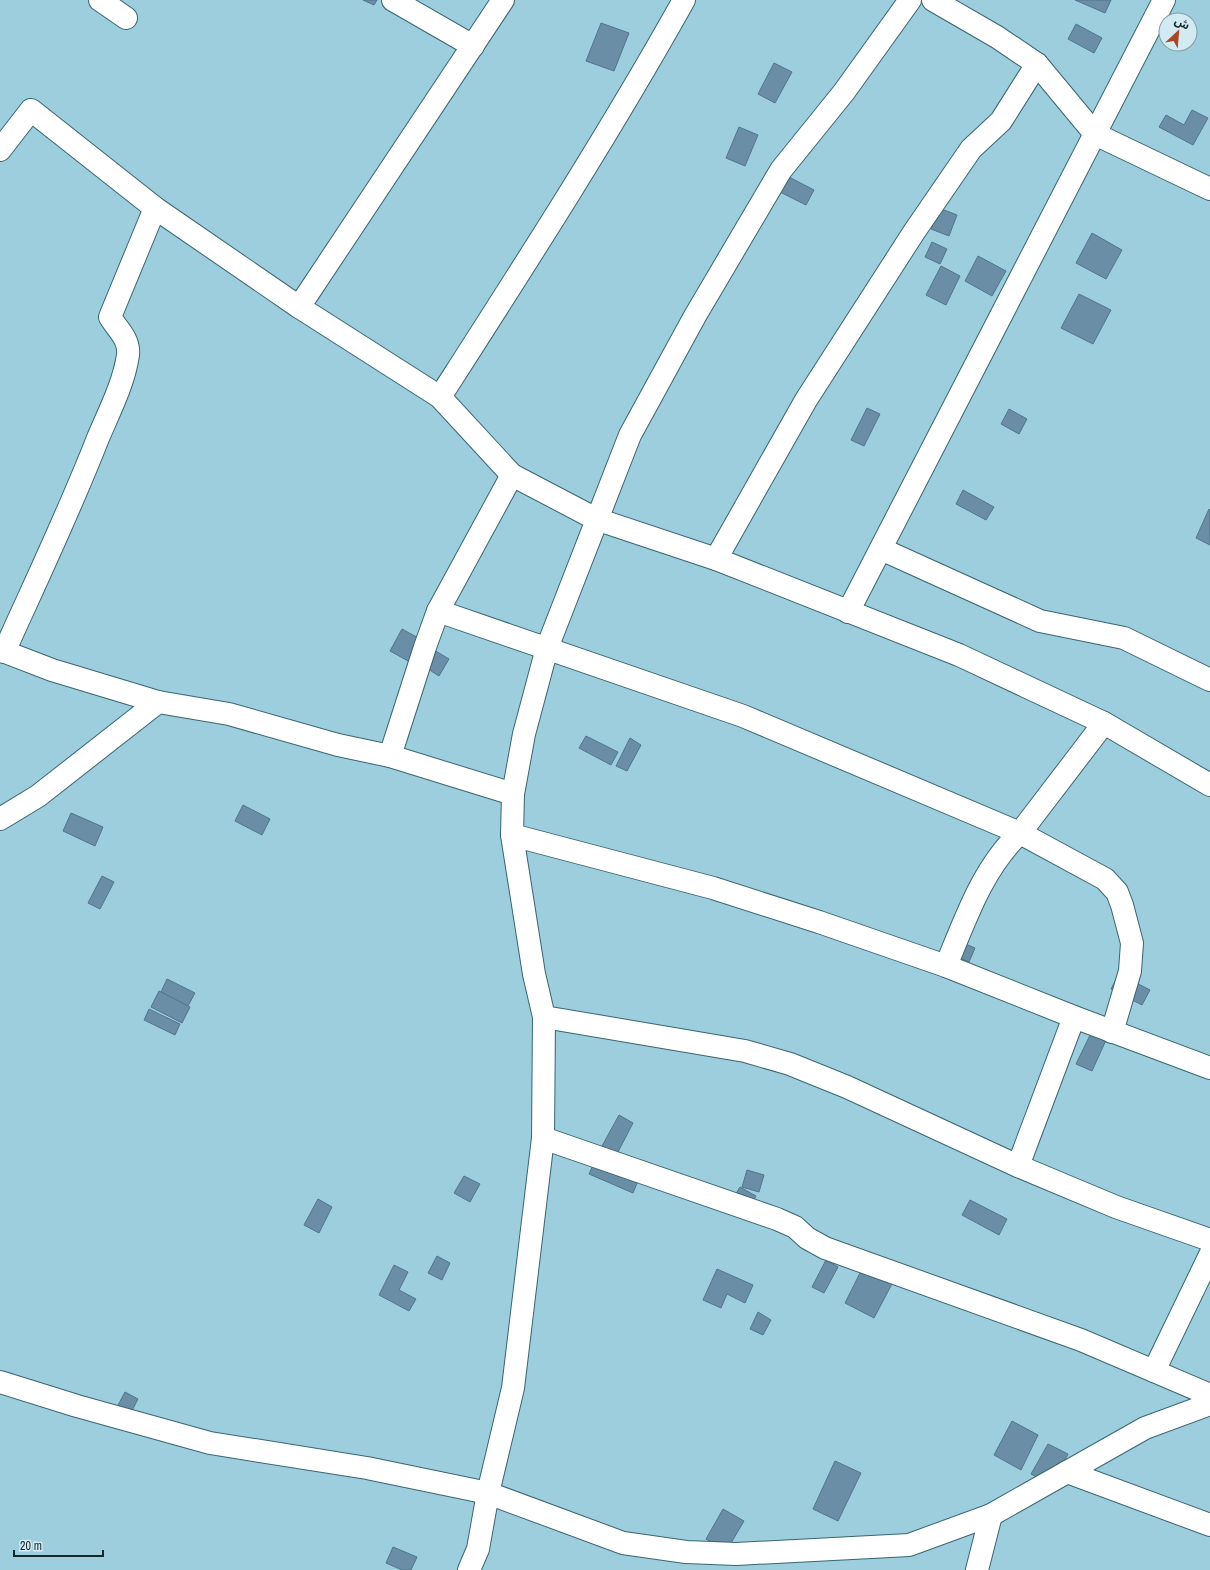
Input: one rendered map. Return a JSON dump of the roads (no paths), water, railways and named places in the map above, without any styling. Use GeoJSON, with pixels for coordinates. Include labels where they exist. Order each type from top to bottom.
{"type":"FeatureCollection","features":[{"type":"Feature","properties":{"kind":"street"},"geometry":{"type":"LineString","coordinates":[[100,0],[126,18]]}},
{"type":"Feature","properties":{"kind":"street"},"geometry":{"type":"LineString","coordinates":[[393,0],[473,46]]}},
{"type":"Feature","properties":{"kind":"street"},"geometry":{"type":"LineString","coordinates":[[298,307],[503,0]]}},
{"type":"Feature","properties":{"kind":"street"},"geometry":{"type":"LineString","coordinates":[[440,398],[570,194],[637,85],[684,0]]}},
{"type":"Feature","properties":{"kind":"street"},"geometry":{"type":"LineString","coordinates":[[469,1570],[478,1549],[488,1493],[513,1388],[543,1138],[544,1017],[534,974],[512,835],[513,794],[524,734],[547,648],[630,435],[695,316],[782,170],[844,92],[910,0]]}},
{"type":"Feature","properties":{"kind":"street"},"geometry":{"type":"LineString","coordinates":[[933,0],[1037,64],[1095,134],[1210,189]]}},
{"type":"Feature","properties":{"kind":"street"},"geometry":{"type":"LineString","coordinates":[[848,612],[1164,0]]}},
{"type":"Feature","properties":{"kind":"street"},"geometry":{"type":"LineString","coordinates":[[716,559],[806,400],[909,239],[971,149],[1001,121],[1037,64]]}},
{"type":"Feature","properties":{"kind":"street"},"geometry":{"type":"LineString","coordinates":[[0,150],[31,110],[155,208],[298,307],[440,398],[512,475],[596,519],[716,559],[959,655],[1104,722],[1210,785]]}},
{"type":"Feature","properties":{"kind":"street"},"geometry":{"type":"LineString","coordinates":[[155,208],[112,309],[110,317],[124,336],[127,343],[128,354],[119,386],[79,487],[2,651],[52,670],[158,702],[228,714],[338,745],[390,756],[513,794]]}},
{"type":"Feature","properties":{"kind":"street"},"geometry":{"type":"LineString","coordinates":[[390,756],[438,611],[512,475]]}},
{"type":"Feature","properties":{"kind":"street"},"geometry":{"type":"LineString","coordinates":[[881,549],[1040,621],[1124,638],[1210,680]]}},
{"type":"Feature","properties":{"kind":"street"},"geometry":{"type":"LineString","coordinates":[[438,611],[744,716],[1020,833],[1105,879],[1117,892],[1132,943],[1132,957],[1112,1032]]}},
{"type":"Feature","properties":{"kind":"street"},"geometry":{"type":"LineString","coordinates":[[0,819],[38,796],[158,702]]}},
{"type":"Feature","properties":{"kind":"street"},"geometry":{"type":"LineString","coordinates":[[946,966],[974,900],[1008,844],[1020,833],[1104,722]]}},
{"type":"Feature","properties":{"kind":"street"},"geometry":{"type":"LineString","coordinates":[[512,835],[713,888],[819,922],[946,966],[1112,1032],[1210,1066]]}},
{"type":"Feature","properties":{"kind":"street"},"geometry":{"type":"LineString","coordinates":[[544,1017],[744,1051],[790,1064],[847,1087],[1018,1166],[1116,1207],[1210,1240]]}},
{"type":"Feature","properties":{"kind":"street"},"geometry":{"type":"LineString","coordinates":[[1018,1166],[1074,1017]]}},
{"type":"Feature","properties":{"kind":"street"},"geometry":{"type":"LineString","coordinates":[[543,1138],[777,1219],[795,1227],[807,1238],[825,1248],[1081,1340],[1210,1395]]}},
{"type":"Feature","properties":{"kind":"street"},"geometry":{"type":"LineString","coordinates":[[1154,1371],[1210,1255]]}},
{"type":"Feature","properties":{"kind":"street"},"geometry":{"type":"LineString","coordinates":[[0,1382],[77,1406],[210,1443],[367,1468],[488,1493],[623,1543],[686,1552],[736,1554],[909,1545],[992,1515],[1145,1428],[1210,1404]]}},
{"type":"Feature","properties":{"kind":"street"},"geometry":{"type":"LineString","coordinates":[[1067,1472],[1210,1525]]}},
{"type":"Feature","properties":{"kind":"street"},"geometry":{"type":"LineString","coordinates":[[977,1570],[992,1515]]}}]}
